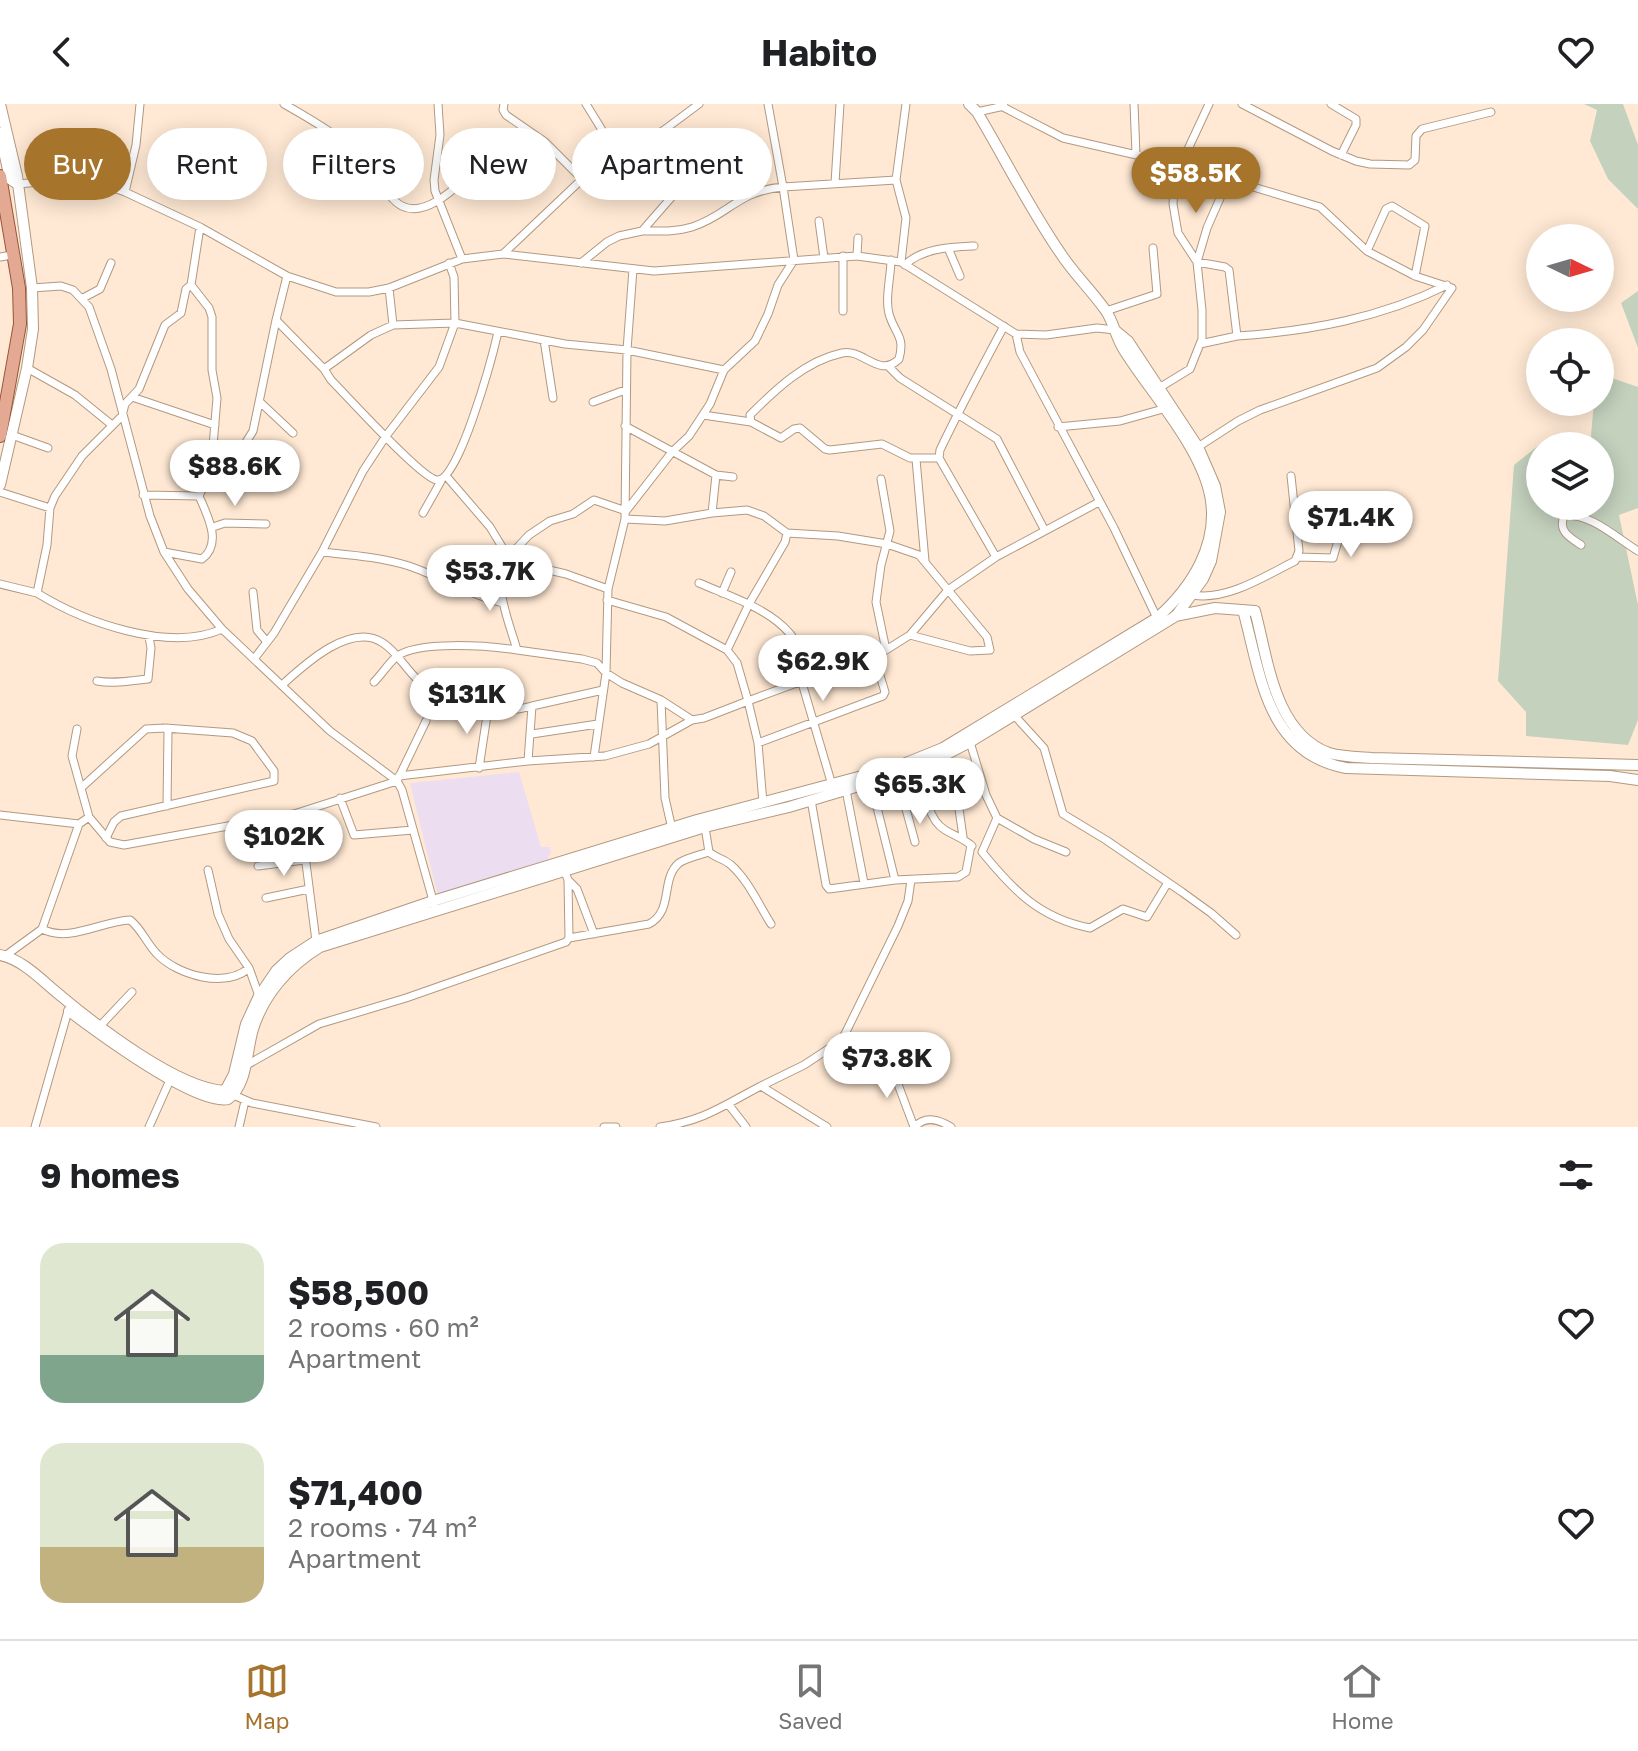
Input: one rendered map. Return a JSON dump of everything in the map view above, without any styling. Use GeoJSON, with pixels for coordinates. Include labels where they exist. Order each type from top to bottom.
{"type":"FeatureCollection","features":[{"type":"Feature","properties":{"kind":"main road"},"geometry":{"type":"LineString","coordinates":[[0,104],[18,184],[32,288],[33,329],[27,368],[4,431]]}},
{"type":"Feature","properties":{"kind":"main road"},"geometry":{"type":"LineString","coordinates":[[229,1093],[246,1024],[259,996],[276,971],[316,941],[434,905],[565,871],[705,827],[897,776],[1157,618],[1186,590],[1203,558],[1209,537],[1210,497],[1192,443],[1163,409],[1121,346],[1106,311],[1062,255],[973,108]]}},
{"type":"Feature","properties":{"kind":"main road"},"geometry":{"type":"LineString","coordinates":[[0,133],[10,179],[18,184]]}},
{"type":"Feature","properties":{"kind":"main road"},"geometry":{"type":"LineString","coordinates":[[0,176],[6,256],[19,288],[19,339],[4,431],[0,485]]}},
{"type":"Feature","properties":{"kind":"main road"},"geometry":{"type":"LineString","coordinates":[[565,871],[707,817],[946,756],[1176,616],[1193,595],[1211,561],[1220,512],[1215,486],[1159,388],[1128,341],[1115,330]]}},
{"type":"Feature","properties":{"kind":"main road"},"geometry":{"type":"LineString","coordinates":[[1157,618],[1215,608],[1255,611],[1282,707],[1308,741],[1332,754],[1372,758],[1638,765]]}},
{"type":"Feature","properties":{"kind":"main road"},"geometry":{"type":"LineString","coordinates":[[1243,610],[1271,709],[1290,740],[1316,760],[1346,768],[1610,776],[1638,780]]}},
{"type":"Feature","properties":{"kind":"main road"},"geometry":{"type":"LineString","coordinates":[[2,958],[68,1011],[170,1080],[221,1101],[245,1066],[259,1013],[282,977],[320,947],[434,905]]}},
{"type":"Feature","properties":{"kind":"main road"},"geometry":{"type":"LineString","coordinates":[[2,958],[21,963],[100,1026],[186,1080],[229,1093]]}},
{"type":"Feature","properties":{"kind":"street"},"geometry":{"type":"LineString","coordinates":[[131,166],[140,104]]}},
{"type":"Feature","properties":{"kind":"street"},"geometry":{"type":"LineString","coordinates":[[284,104],[341,141],[369,166],[401,206],[412,208],[439,201]]}},
{"type":"Feature","properties":{"kind":"street"},"geometry":{"type":"LineString","coordinates":[[438,104],[439,144],[434,180],[462,259]]}},
{"type":"Feature","properties":{"kind":"street"},"geometry":{"type":"LineString","coordinates":[[504,104],[506,115],[545,142],[572,169]]}},
{"type":"Feature","properties":{"kind":"street"},"geometry":{"type":"LineString","coordinates":[[586,104],[601,128]]}},
{"type":"Feature","properties":{"kind":"street"},"geometry":{"type":"LineString","coordinates":[[667,128],[699,104]]}},
{"type":"Feature","properties":{"kind":"street"},"geometry":{"type":"LineString","coordinates":[[626,515],[672,452],[689,436],[703,415],[724,370],[755,341],[778,285],[794,260],[768,104]]}},
{"type":"Feature","properties":{"kind":"street"},"geometry":{"type":"LineString","coordinates":[[835,183],[840,104]]}},
{"type":"Feature","properties":{"kind":"street"},"geometry":{"type":"LineString","coordinates":[[903,264],[906,218],[896,180],[906,104]]}},
{"type":"Feature","properties":{"kind":"street"},"geometry":{"type":"LineString","coordinates":[[1134,104],[1136,154]]}},
{"type":"Feature","properties":{"kind":"street"},"geometry":{"type":"LineString","coordinates":[[1209,104],[1175,177],[1175,220],[1178,233],[1197,262],[1229,270],[1237,336]]}},
{"type":"Feature","properties":{"kind":"street"},"geometry":{"type":"LineString","coordinates":[[1242,104],[1341,155],[1370,164],[1409,165],[1415,160],[1416,136],[1422,129],[1491,112]]}},
{"type":"Feature","properties":{"kind":"street"},"geometry":{"type":"LineString","coordinates":[[1331,104],[1356,119],[1341,155]]}},
{"type":"Feature","properties":{"kind":"street"},"geometry":{"type":"LineString","coordinates":[[973,108],[1004,106],[1063,138],[1180,165],[1320,207],[1367,251],[1415,276],[1452,289],[1423,330],[1377,368],[1260,410],[1192,443]]}},
{"type":"Feature","properties":{"kind":"street"},"geometry":{"type":"LineString","coordinates":[[772,189],[896,180]]}},
{"type":"Feature","properties":{"kind":"street"},"geometry":{"type":"LineString","coordinates":[[1159,388],[1190,369],[1200,344],[1202,310],[1197,262],[1207,228],[1228,180]]}},
{"type":"Feature","properties":{"kind":"street"},"geometry":{"type":"LineString","coordinates":[[18,184],[24,183]]}},
{"type":"Feature","properties":{"kind":"street"},"geometry":{"type":"LineString","coordinates":[[503,254],[572,188]]}},
{"type":"Feature","properties":{"kind":"street"},"geometry":{"type":"LineString","coordinates":[[131,195],[200,227],[287,276],[325,290],[349,294],[389,288],[462,259],[503,254],[654,271],[857,256],[903,264],[1016,334],[1046,335],[1097,328],[1115,330]]}},
{"type":"Feature","properties":{"kind":"street"},"geometry":{"type":"LineString","coordinates":[[642,231],[669,200]]}},
{"type":"Feature","properties":{"kind":"street"},"geometry":{"type":"LineString","coordinates":[[581,263],[619,236],[694,227],[738,200]]}},
{"type":"Feature","properties":{"kind":"street"},"geometry":{"type":"LineString","coordinates":[[1367,251],[1386,209],[1392,206],[1425,226],[1415,276]]}},
{"type":"Feature","properties":{"kind":"street"},"geometry":{"type":"LineString","coordinates":[[819,221],[824,258]]}},
{"type":"Feature","properties":{"kind":"street"},"geometry":{"type":"LineString","coordinates":[[37,593],[47,545],[50,508],[71,470],[122,416],[125,404],[139,389],[165,325],[181,313],[186,289],[191,285],[200,227]]}},
{"type":"Feature","properties":{"kind":"street"},"geometry":{"type":"LineString","coordinates":[[857,256],[858,238]]}},
{"type":"Feature","properties":{"kind":"street"},"geometry":{"type":"LineString","coordinates":[[903,264],[948,248],[974,246]]}},
{"type":"Feature","properties":{"kind":"street"},"geometry":{"type":"LineString","coordinates":[[948,248],[960,276]]}},
{"type":"Feature","properties":{"kind":"street"},"geometry":{"type":"LineString","coordinates":[[1106,311],[1157,294],[1153,248]]}},
{"type":"Feature","properties":{"kind":"street"},"geometry":{"type":"LineString","coordinates":[[843,256],[843,311]]}},
{"type":"Feature","properties":{"kind":"street"},"geometry":{"type":"LineString","coordinates":[[889,367],[899,359],[901,344],[901,337],[890,318],[891,260]]}},
{"type":"Feature","properties":{"kind":"street"},"geometry":{"type":"LineString","coordinates":[[83,298],[100,289],[111,263]]}},
{"type":"Feature","properties":{"kind":"street"},"geometry":{"type":"LineString","coordinates":[[254,659],[322,552],[341,511],[386,436],[439,367],[455,323],[454,277],[449,263]]}},
{"type":"Feature","properties":{"kind":"street"},"geometry":{"type":"LineString","coordinates":[[594,757],[606,673],[608,589],[626,515],[625,390],[633,269]]}},
{"type":"Feature","properties":{"kind":"street"},"geometry":{"type":"LineString","coordinates":[[230,468],[253,431],[287,276]]}},
{"type":"Feature","properties":{"kind":"street"},"geometry":{"type":"LineString","coordinates":[[164,552],[206,558],[213,527],[199,496],[211,470],[217,398],[212,370],[212,317],[209,308],[191,285]]}},
{"type":"Feature","properties":{"kind":"street"},"geometry":{"type":"LineString","coordinates":[[1200,344],[1237,336],[1286,333],[1332,325],[1418,299],[1447,285]]}},
{"type":"Feature","properties":{"kind":"street"},"geometry":{"type":"LineString","coordinates":[[32,288],[61,286],[73,290],[89,307],[106,354],[143,495],[164,552],[188,589],[222,629],[330,731],[398,779],[434,905]]}},
{"type":"Feature","properties":{"kind":"street"},"geometry":{"type":"LineString","coordinates":[[389,288],[393,325]]}},
{"type":"Feature","properties":{"kind":"street"},"geometry":{"type":"LineString","coordinates":[[276,320],[424,474],[433,480],[444,479]]}},
{"type":"Feature","properties":{"kind":"street"},"geometry":{"type":"LineString","coordinates":[[324,369],[371,335],[393,325],[455,323],[544,340],[627,350],[724,370]]}},
{"type":"Feature","properties":{"kind":"street"},"geometry":{"type":"LineString","coordinates":[[996,557],[939,458],[976,373],[1004,326]]}},
{"type":"Feature","properties":{"kind":"street"},"geometry":{"type":"LineString","coordinates":[[423,513],[444,479],[486,381],[498,332]]}},
{"type":"Feature","properties":{"kind":"street"},"geometry":{"type":"LineString","coordinates":[[1016,334],[1020,352],[1114,528],[1157,618]]}},
{"type":"Feature","properties":{"kind":"street"},"geometry":{"type":"LineString","coordinates":[[544,340],[553,398]]}},
{"type":"Feature","properties":{"kind":"street"},"geometry":{"type":"LineString","coordinates":[[751,422],[750,415],[777,388],[807,368],[843,353],[889,367],[900,378],[997,439],[1044,529]]}},
{"type":"Feature","properties":{"kind":"street"},"geometry":{"type":"LineString","coordinates":[[27,368],[84,401],[112,425]]}},
{"type":"Feature","properties":{"kind":"street"},"geometry":{"type":"LineString","coordinates":[[593,402],[625,390]]}},
{"type":"Feature","properties":{"kind":"street"},"geometry":{"type":"LineString","coordinates":[[132,397],[215,425]]}},
{"type":"Feature","properties":{"kind":"street"},"geometry":{"type":"LineString","coordinates":[[260,402],[293,433]]}},
{"type":"Feature","properties":{"kind":"street"},"geometry":{"type":"LineString","coordinates":[[1058,427],[1120,421],[1163,409]]}},
{"type":"Feature","properties":{"kind":"street"},"geometry":{"type":"LineString","coordinates":[[703,415],[751,422],[781,438],[800,428],[830,450],[882,444],[916,459],[939,458]]}},
{"type":"Feature","properties":{"kind":"street"},"geometry":{"type":"LineString","coordinates":[[625,426],[716,475],[733,477]]}},
{"type":"Feature","properties":{"kind":"street"},"geometry":{"type":"LineString","coordinates":[[4,431],[48,448]]}},
{"type":"Feature","properties":{"kind":"street"},"geometry":{"type":"LineString","coordinates":[[916,459],[925,561]]}},
{"type":"Feature","properties":{"kind":"street"},"geometry":{"type":"LineString","coordinates":[[211,470],[261,468]]}},
{"type":"Feature","properties":{"kind":"street"},"geometry":{"type":"LineString","coordinates":[[712,513],[716,475]]}},
{"type":"Feature","properties":{"kind":"street"},"geometry":{"type":"LineString","coordinates":[[1193,595],[1207,597],[1224,593],[1295,561],[1298,557],[1291,476]]}},
{"type":"Feature","properties":{"kind":"street"},"geometry":{"type":"LineString","coordinates":[[444,479],[510,553],[532,566],[608,589]]}},
{"type":"Feature","properties":{"kind":"street"},"geometry":{"type":"LineString","coordinates":[[881,479],[889,519],[876,602],[886,650]]}},
{"type":"Feature","properties":{"kind":"street"},"geometry":{"type":"LineString","coordinates":[[0,492],[50,508]]}},
{"type":"Feature","properties":{"kind":"street"},"geometry":{"type":"LineString","coordinates":[[143,495],[199,496]]}},
{"type":"Feature","properties":{"kind":"street"},"geometry":{"type":"LineString","coordinates":[[1298,557],[1333,558],[1351,497]]}},
{"type":"Feature","properties":{"kind":"street"},"geometry":{"type":"LineString","coordinates":[[517,650],[503,603],[501,579],[510,553],[539,528],[573,514],[594,500],[626,515],[665,521],[712,513],[756,512],[787,533],[838,536],[887,544],[919,555],[987,637],[990,650],[970,651],[910,635]]}},
{"type":"Feature","properties":{"kind":"street"},"geometry":{"type":"LineString","coordinates":[[77,729],[72,756],[89,817],[106,838],[124,845],[294,814],[398,779],[456,768],[594,757],[649,744],[692,720],[886,650],[910,635],[948,590],[1044,529],[1099,502]]}},
{"type":"Feature","properties":{"kind":"street"},"geometry":{"type":"LineString","coordinates":[[1581,545],[1567,536],[1562,528],[1564,516],[1576,515],[1592,522],[1638,551]]}},
{"type":"Feature","properties":{"kind":"street"},"geometry":{"type":"LineString","coordinates":[[213,527],[225,523],[266,524]]}},
{"type":"Feature","properties":{"kind":"street"},"geometry":{"type":"LineString","coordinates":[[727,650],[787,533]]}},
{"type":"Feature","properties":{"kind":"street"},"geometry":{"type":"LineString","coordinates":[[322,552],[406,565],[465,591],[503,603]]}},
{"type":"Feature","properties":{"kind":"street"},"geometry":{"type":"LineString","coordinates":[[722,593],[731,572]]}},
{"type":"Feature","properties":{"kind":"street"},"geometry":{"type":"LineString","coordinates":[[699,583],[769,615],[800,645],[807,663],[805,681],[832,785]]}},
{"type":"Feature","properties":{"kind":"street"},"geometry":{"type":"LineString","coordinates":[[0,584],[37,593],[95,622],[149,637],[205,637],[222,629]]}},
{"type":"Feature","properties":{"kind":"street"},"geometry":{"type":"LineString","coordinates":[[253,592],[257,630],[267,642]]}},
{"type":"Feature","properties":{"kind":"street"},"geometry":{"type":"LineString","coordinates":[[607,600],[666,617],[727,650],[737,663],[758,743],[763,803]]}},
{"type":"Feature","properties":{"kind":"street"},"geometry":{"type":"LineString","coordinates":[[97,681],[112,683],[148,679],[149,637]]}},
{"type":"Feature","properties":{"kind":"street"},"geometry":{"type":"LineString","coordinates":[[282,685],[322,653],[355,637],[382,641],[416,679],[432,692],[455,702],[506,711],[603,690]]}},
{"type":"Feature","properties":{"kind":"street"},"geometry":{"type":"LineString","coordinates":[[374,682],[397,656],[444,646],[491,646],[597,663],[606,673],[661,700],[692,720]]}},
{"type":"Feature","properties":{"kind":"street"},"geometry":{"type":"LineString","coordinates":[[758,743],[883,696],[885,692],[874,656]]}},
{"type":"Feature","properties":{"kind":"street"},"geometry":{"type":"LineString","coordinates":[[661,700],[665,798],[672,829]]}},
{"type":"Feature","properties":{"kind":"street"},"geometry":{"type":"LineString","coordinates":[[528,761],[532,706]]}},
{"type":"Feature","properties":{"kind":"street"},"geometry":{"type":"LineString","coordinates":[[479,768],[488,709]]}},
{"type":"Feature","properties":{"kind":"street"},"geometry":{"type":"LineString","coordinates":[[1014,715],[1044,748],[1063,814],[1211,913],[1236,935]]}},
{"type":"Feature","properties":{"kind":"street"},"geometry":{"type":"LineString","coordinates":[[398,779],[426,721]]}},
{"type":"Feature","properties":{"kind":"street"},"geometry":{"type":"LineString","coordinates":[[532,734],[598,724]]}},
{"type":"Feature","properties":{"kind":"street"},"geometry":{"type":"LineString","coordinates":[[165,728],[168,731],[167,806]]}},
{"type":"Feature","properties":{"kind":"street"},"geometry":{"type":"LineString","coordinates":[[81,788],[146,729],[233,733],[252,741],[274,771],[274,781],[121,816],[114,822],[106,838]]}},
{"type":"Feature","properties":{"kind":"street"},"geometry":{"type":"LineString","coordinates":[[970,742],[986,795],[997,818],[1034,839],[1066,852]]}},
{"type":"Feature","properties":{"kind":"street"},"geometry":{"type":"LineString","coordinates":[[946,756],[955,781],[963,837]]}},
{"type":"Feature","properties":{"kind":"street"},"geometry":{"type":"LineString","coordinates":[[922,763],[932,816],[944,830],[963,837],[982,852],[1025,900],[1037,908],[1087,928],[1094,927],[1123,909],[1147,917],[1167,884]]}},
{"type":"Feature","properties":{"kind":"street"},"geometry":{"type":"LineString","coordinates":[[897,776],[915,842]]}},
{"type":"Feature","properties":{"kind":"street"},"geometry":{"type":"LineString","coordinates":[[871,783],[895,880]]}},
{"type":"Feature","properties":{"kind":"street"},"geometry":{"type":"LineString","coordinates":[[846,790],[864,883]]}},
{"type":"Feature","properties":{"kind":"street"},"geometry":{"type":"LineString","coordinates":[[340,798],[354,835],[413,830]]}},
{"type":"Feature","properties":{"kind":"street"},"geometry":{"type":"LineString","coordinates":[[811,800],[826,885],[832,889],[864,883],[963,875],[968,868],[971,845]]}},
{"type":"Feature","properties":{"kind":"street"},"geometry":{"type":"LineString","coordinates":[[294,814],[299,820],[316,941]]}},
{"type":"Feature","properties":{"kind":"street"},"geometry":{"type":"LineString","coordinates":[[0,815],[79,824]]}},
{"type":"Feature","properties":{"kind":"street"},"geometry":{"type":"LineString","coordinates":[[2,958],[42,929],[79,824],[89,817]]}},
{"type":"Feature","properties":{"kind":"street"},"geometry":{"type":"LineString","coordinates":[[982,852],[997,818]]}},
{"type":"Feature","properties":{"kind":"street"},"geometry":{"type":"LineString","coordinates":[[705,827],[709,852],[728,862],[742,877],[771,924]]}},
{"type":"Feature","properties":{"kind":"street"},"geometry":{"type":"LineString","coordinates":[[245,1066],[319,1024],[558,946],[569,938],[649,924],[664,908],[672,874],[679,863],[709,852]]}},
{"type":"Feature","properties":{"kind":"street"},"geometry":{"type":"LineString","coordinates":[[258,866],[304,860]]}},
{"type":"Feature","properties":{"kind":"street"},"geometry":{"type":"LineString","coordinates":[[208,870],[218,914],[229,939],[249,968],[259,996]]}},
{"type":"Feature","properties":{"kind":"street"},"geometry":{"type":"LineString","coordinates":[[565,871],[577,889],[594,934]]}},
{"type":"Feature","properties":{"kind":"street"},"geometry":{"type":"LineString","coordinates":[[565,871],[569,938]]}},
{"type":"Feature","properties":{"kind":"street"},"geometry":{"type":"LineString","coordinates":[[660,1127],[693,1121],[729,1105],[804,1065],[842,1040],[898,926],[908,901],[911,880]]}},
{"type":"Feature","properties":{"kind":"street"},"geometry":{"type":"LineString","coordinates":[[266,898],[309,889]]}},
{"type":"Feature","properties":{"kind":"street"},"geometry":{"type":"LineString","coordinates":[[42,929],[55,933],[75,932],[130,920],[153,951],[172,967],[228,978],[249,968]]}},
{"type":"Feature","properties":{"kind":"street"},"geometry":{"type":"LineString","coordinates":[[100,1026],[132,992]]}},
{"type":"Feature","properties":{"kind":"street"},"geometry":{"type":"LineString","coordinates":[[35,1127],[68,1011]]}},
{"type":"Feature","properties":{"kind":"street"},"geometry":{"type":"LineString","coordinates":[[894,1063],[914,1127],[925,1120],[951,1127]]}},
{"type":"Feature","properties":{"kind":"street"},"geometry":{"type":"LineString","coordinates":[[149,1127],[170,1080]]}},
{"type":"Feature","properties":{"kind":"street"},"geometry":{"type":"LineString","coordinates":[[761,1086],[827,1127]]}},
{"type":"Feature","properties":{"kind":"street"},"geometry":{"type":"LineString","coordinates":[[229,1093],[245,1101],[376,1127]]}},
{"type":"Feature","properties":{"kind":"street"},"geometry":{"type":"LineString","coordinates":[[239,1127],[245,1101]]}},
{"type":"Feature","properties":{"kind":"street"},"geometry":{"type":"LineString","coordinates":[[729,1105],[746,1127]]}},
{"type":"Feature","properties":{"kind":"street"},"geometry":{"type":"LineString","coordinates":[[604,1127],[616,1127]]}},
{"type":"Feature","properties":{"kind":"shaded area"},"geometry":{"type":"Polygon","coordinates":[[[519,772],[541,847],[550,847],[548,861],[438,897],[410,783],[519,772]]]}},
{"type":"Feature","properties":{"kind":"green space"},"geometry":{"type":"Polygon","coordinates":[[[1584,104],[1623,104],[1638,145],[1638,209],[1608,179],[1590,141],[1597,110],[1584,104]]]}},
{"type":"Feature","properties":{"kind":"green space"},"geometry":{"type":"Polygon","coordinates":[[[1638,291],[1638,348],[1621,303],[1638,291]]]}},
{"type":"Feature","properties":{"kind":"green space"},"geometry":{"type":"Polygon","coordinates":[[[1614,379],[1638,387],[1638,508],[1619,515],[1638,605],[1638,720],[1628,745],[1526,736],[1526,712],[1498,681],[1514,465],[1526,455],[1526,520],[1614,520],[1614,432],[1591,432],[1593,416],[1614,416],[1614,379]]]}}]}
